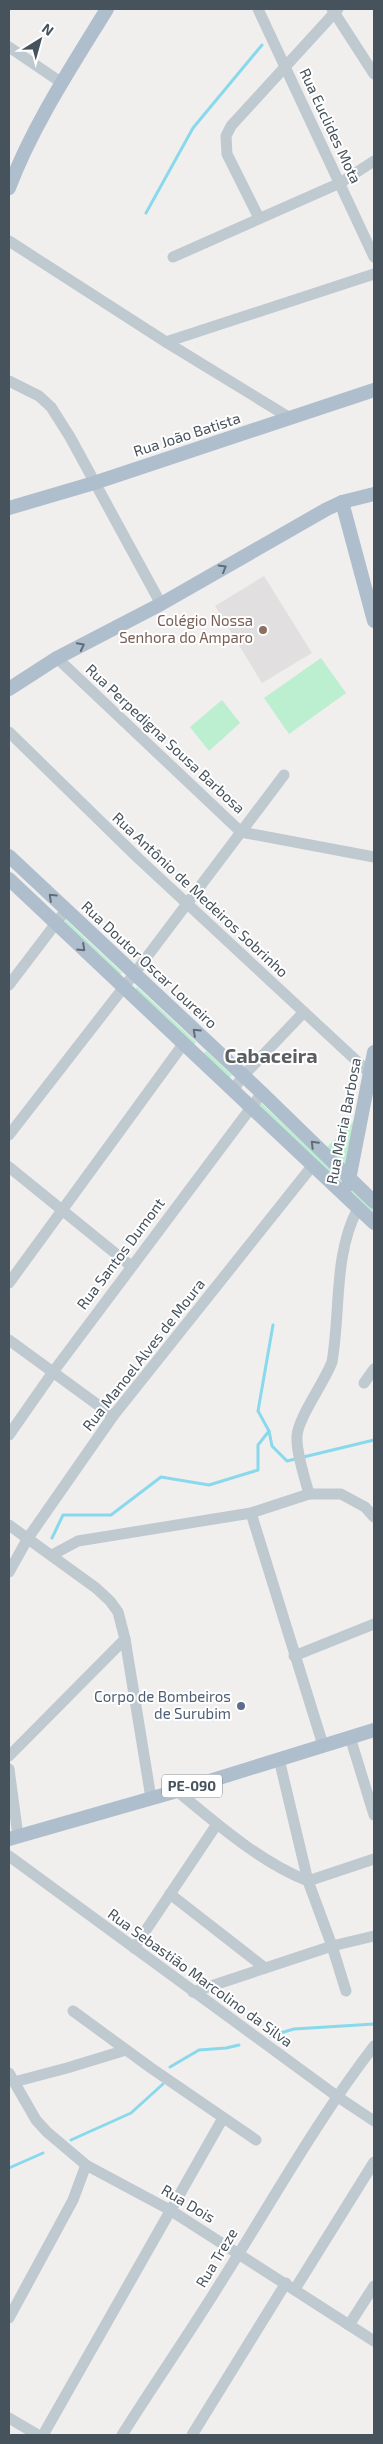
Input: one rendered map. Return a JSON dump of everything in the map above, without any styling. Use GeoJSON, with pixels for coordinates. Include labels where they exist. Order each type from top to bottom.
{"type":"FeatureCollection","features":[{"type":"Feature","properties":{"kind":"main road"},"geometry":{"type":"LineString","coordinates":[[9,188],[15,171],[62,83],[107,9]]}},
{"type":"Feature","properties":{"kind":"main road","name":"Rua João Batista"},"geometry":{"type":"LineString","coordinates":[[9,508],[94,483],[374,390]]}},
{"type":"Feature","properties":{"kind":"main road"},"geometry":{"type":"LineString","coordinates":[[9,689],[57,658],[160,604],[342,502],[374,494]]}},
{"type":"Feature","properties":{"kind":"main road"},"geometry":{"type":"LineString","coordinates":[[342,502],[374,621]]}},
{"type":"Feature","properties":{"kind":"main road","name":"Rua Doutor Oscar Loureiro"},"geometry":{"type":"LineString","coordinates":[[9,856],[262,1093],[374,1202]]}},
{"type":"Feature","properties":{"kind":"main road"},"geometry":{"type":"LineString","coordinates":[[9,879],[374,1224]]}},
{"type":"Feature","properties":{"kind":"main road","name":"Rua Maria Barbosa"},"geometry":{"type":"LineString","coordinates":[[345,1196],[372,1075],[374,1052]]}},
{"type":"Feature","properties":{"kind":"main road","name":"PE-090"},"geometry":{"type":"LineString","coordinates":[[14,1838],[177,1791],[374,1730]]}},
{"type":"Feature","properties":{"kind":"street","name":"Rua Euclides Mota"},"geometry":{"type":"LineString","coordinates":[[258,9],[374,257]]}},
{"type":"Feature","properties":{"kind":"street"},"geometry":{"type":"LineString","coordinates":[[259,218],[227,154],[226,136],[231,126],[335,10],[374,74]]}},
{"type":"Feature","properties":{"kind":"street"},"geometry":{"type":"LineString","coordinates":[[9,47],[62,83]]}},
{"type":"Feature","properties":{"kind":"street"},"geometry":{"type":"LineString","coordinates":[[173,257],[340,183],[374,160]]}},
{"type":"Feature","properties":{"kind":"street"},"geometry":{"type":"LineString","coordinates":[[9,241],[166,342],[290,418]]}},
{"type":"Feature","properties":{"kind":"street"},"geometry":{"type":"LineString","coordinates":[[166,342],[374,274]]}},
{"type":"Feature","properties":{"kind":"street"},"geometry":{"type":"LineString","coordinates":[[9,381],[40,396],[51,407],[70,437],[160,604]]}},
{"type":"Feature","properties":{"kind":"street","name":"Rua Perpedigna Sousa Barbosa"},"geometry":{"type":"LineString","coordinates":[[57,658],[242,832],[374,857]]}},
{"type":"Feature","properties":{"kind":"street","name":"Rua Antônio de Medeiros Sobrinho"},"geometry":{"type":"LineString","coordinates":[[9,732],[186,903],[372,1075]]}},
{"type":"Feature","properties":{"kind":"street"},"geometry":{"type":"LineString","coordinates":[[9,1135],[134,974],[284,775]]}},
{"type":"Feature","properties":{"kind":"street"},"geometry":{"type":"LineString","coordinates":[[9,985],[66,910]]}},
{"type":"Feature","properties":{"kind":"street"},"geometry":{"type":"LineString","coordinates":[[233,1090],[243,1076],[304,1012]]}},
{"type":"Feature","properties":{"kind":"street"},"geometry":{"type":"LineString","coordinates":[[9,1284],[184,1043]]}},
{"type":"Feature","properties":{"kind":"street","name":"Rua Santos Dumont"},"geometry":{"type":"LineString","coordinates":[[9,1435],[52,1372],[262,1093]]}},
{"type":"Feature","properties":{"kind":"street","name":"Rua Manoel Alves de Moura"},"geometry":{"type":"LineString","coordinates":[[9,1572],[28,1538],[113,1416],[313,1165]]}},
{"type":"Feature","properties":{"kind":"street"},"geometry":{"type":"LineString","coordinates":[[9,1167],[131,1266]]}},
{"type":"Feature","properties":{"kind":"street"},"geometry":{"type":"LineString","coordinates":[[309,1494],[297,1436],[305,1413],[327,1377],[332,1362],[341,1257],[345,1236],[358,1208]]}},
{"type":"Feature","properties":{"kind":"street"},"geometry":{"type":"LineString","coordinates":[[9,1340],[113,1416]]}},
{"type":"Feature","properties":{"kind":"street"},"geometry":{"type":"LineString","coordinates":[[364,1383],[374,1369]]}},
{"type":"Feature","properties":{"kind":"street"},"geometry":{"type":"LineString","coordinates":[[52,1555],[78,1541],[103,1535],[251,1514],[309,1494],[341,1494],[365,1507],[374,1517]]}},
{"type":"Feature","properties":{"kind":"street"},"geometry":{"type":"LineString","coordinates":[[251,1514],[294,1656],[324,1746]]}},
{"type":"Feature","properties":{"kind":"street"},"geometry":{"type":"LineString","coordinates":[[9,1525],[52,1555],[110,1601],[118,1612],[125,1639],[151,1798]]}},
{"type":"Feature","properties":{"kind":"street"},"geometry":{"type":"LineString","coordinates":[[294,1656],[374,1624]]}},
{"type":"Feature","properties":{"kind":"street"},"geometry":{"type":"LineString","coordinates":[[9,1756],[125,1639]]}},
{"type":"Feature","properties":{"kind":"street"},"geometry":{"type":"LineString","coordinates":[[350,1737],[374,1815]]}},
{"type":"Feature","properties":{"kind":"street"},"geometry":{"type":"LineString","coordinates":[[279,1759],[308,1881],[346,1991]]}},
{"type":"Feature","properties":{"kind":"street"},"geometry":{"type":"LineString","coordinates":[[9,1769],[14,1838]]}},
{"type":"Feature","properties":{"kind":"street"},"geometry":{"type":"LineString","coordinates":[[177,1791],[217,1824],[287,1873],[308,1881],[374,1859]]}},
{"type":"Feature","properties":{"kind":"street"},"geometry":{"type":"LineString","coordinates":[[134,1948],[217,1824]]}},
{"type":"Feature","properties":{"kind":"street","name":"Rua Sebastião Marcolino da Silva"},"geometry":{"type":"LineString","coordinates":[[9,1856],[193,1992],[374,2121]]}},
{"type":"Feature","properties":{"kind":"street"},"geometry":{"type":"LineString","coordinates":[[170,1894],[265,1968]]}},
{"type":"Feature","properties":{"kind":"street"},"geometry":{"type":"LineString","coordinates":[[193,1992],[332,1946],[374,1936]]}},
{"type":"Feature","properties":{"kind":"street"},"geometry":{"type":"LineString","coordinates":[[73,2011],[256,2140]]}},
{"type":"Feature","properties":{"kind":"street","name":"Rua Treze"},"geometry":{"type":"LineString","coordinates":[[122,2435],[338,2097],[374,2046]]}},
{"type":"Feature","properties":{"kind":"street"},"geometry":{"type":"LineString","coordinates":[[11,2077],[126,2050]]}},
{"type":"Feature","properties":{"kind":"street","name":"Rua Dois"},"geometry":{"type":"LineString","coordinates":[[11,2077],[36,2120],[47,2132],[86,2165],[170,2210],[374,2341]]}},
{"type":"Feature","properties":{"kind":"street"},"geometry":{"type":"LineString","coordinates":[[43,2435],[223,2118]]}},
{"type":"Feature","properties":{"kind":"street"},"geometry":{"type":"LineString","coordinates":[[192,2435],[374,2162]]}},
{"type":"Feature","properties":{"kind":"street"},"geometry":{"type":"LineString","coordinates":[[9,2318],[73,2200],[86,2165]]}},
{"type":"Feature","properties":{"kind":"street"},"geometry":{"type":"LineString","coordinates":[[349,2325],[374,2286]]}},
{"type":"Feature","properties":{"kind":"street"},"geometry":{"type":"LineString","coordinates":[[9,2418],[38,2435]]}},
{"type":"Feature","properties":{"kind":"shaded area","name":"Colégio Nossa Senhora do Amparo"},"geometry":{"type":"Polygon","coordinates":[[[264,576],[312,653],[262,683],[215,606],[264,576]]]}},
{"type":"Feature","properties":{"kind":"green space"},"geometry":{"type":"Polygon","coordinates":[[[321,658],[346,693],[289,734],[264,698],[321,658]]]}},
{"type":"Feature","properties":{"kind":"green space"},"geometry":{"type":"Polygon","coordinates":[[[222,700],[240,723],[209,751],[190,727],[222,700]]]}},
{"type":"Feature","properties":{"kind":"green space"},"geometry":{"type":"Polygon","coordinates":[[[66,920],[122,973],[119,975],[64,924],[66,920]]]}},
{"type":"Feature","properties":{"kind":"green space"},"geometry":{"type":"Polygon","coordinates":[[[137,987],[196,1042],[194,1045],[134,991],[137,987]]]}},
{"type":"Feature","properties":{"kind":"green space"},"geometry":{"type":"Polygon","coordinates":[[[206,1051],[232,1075],[229,1079],[203,1055],[206,1051]]]}},
{"type":"Feature","properties":{"kind":"green space"},"geometry":{"type":"Polygon","coordinates":[[[257,1099],[374,1210],[374,1217],[253,1103],[257,1099]]]}},
{"type":"Feature","properties":{"kind":"green space"},"geometry":{"type":"Polygon","coordinates":[[[354,1121],[346,1169],[325,1149],[354,1121]]]}},
{"type":"Feature","properties":{"kind":"waterway"},"geometry":{"type":"LineString","coordinates":[[146,213],[193,128],[262,45]]}},
{"type":"Feature","properties":{"kind":"waterway"},"geometry":{"type":"LineString","coordinates":[[269,1431],[258,1411],[273,1325]]}},
{"type":"Feature","properties":{"kind":"waterway"},"geometry":{"type":"LineString","coordinates":[[52,1538],[63,1515],[111,1515],[161,1477],[209,1485],[258,1470],[258,1445],[269,1431],[272,1446],[287,1461],[374,1440]]}},
{"type":"Feature","properties":{"kind":"waterway"},"geometry":{"type":"LineString","coordinates":[[270,2036],[294,2029],[374,2024]]}},
{"type":"Feature","properties":{"kind":"waterway"},"geometry":{"type":"LineString","coordinates":[[170,2067],[199,2050],[239,2045]]}},
{"type":"Feature","properties":{"kind":"waterway"},"geometry":{"type":"LineString","coordinates":[[71,2140],[131,2113],[163,2084]]}},
{"type":"Feature","properties":{"kind":"waterway"},"geometry":{"type":"LineString","coordinates":[[9,2168],[43,2153]]}},
{"type":"Feature","properties":{"kind":"place","name":"Colégio Nossa Senhora do Amparo"},"geometry":{"type":"Point","coordinates":[263,630]}},
{"type":"Feature","properties":{"kind":"place","name":"Corpo de Bombeiros de Surubim"},"geometry":{"type":"Point","coordinates":[241,1706]}},
{"type":"Feature","properties":{"kind":"district","name":"Cabaceira"},"geometry":{"type":"Point","coordinates":[271,1056]}}]}
